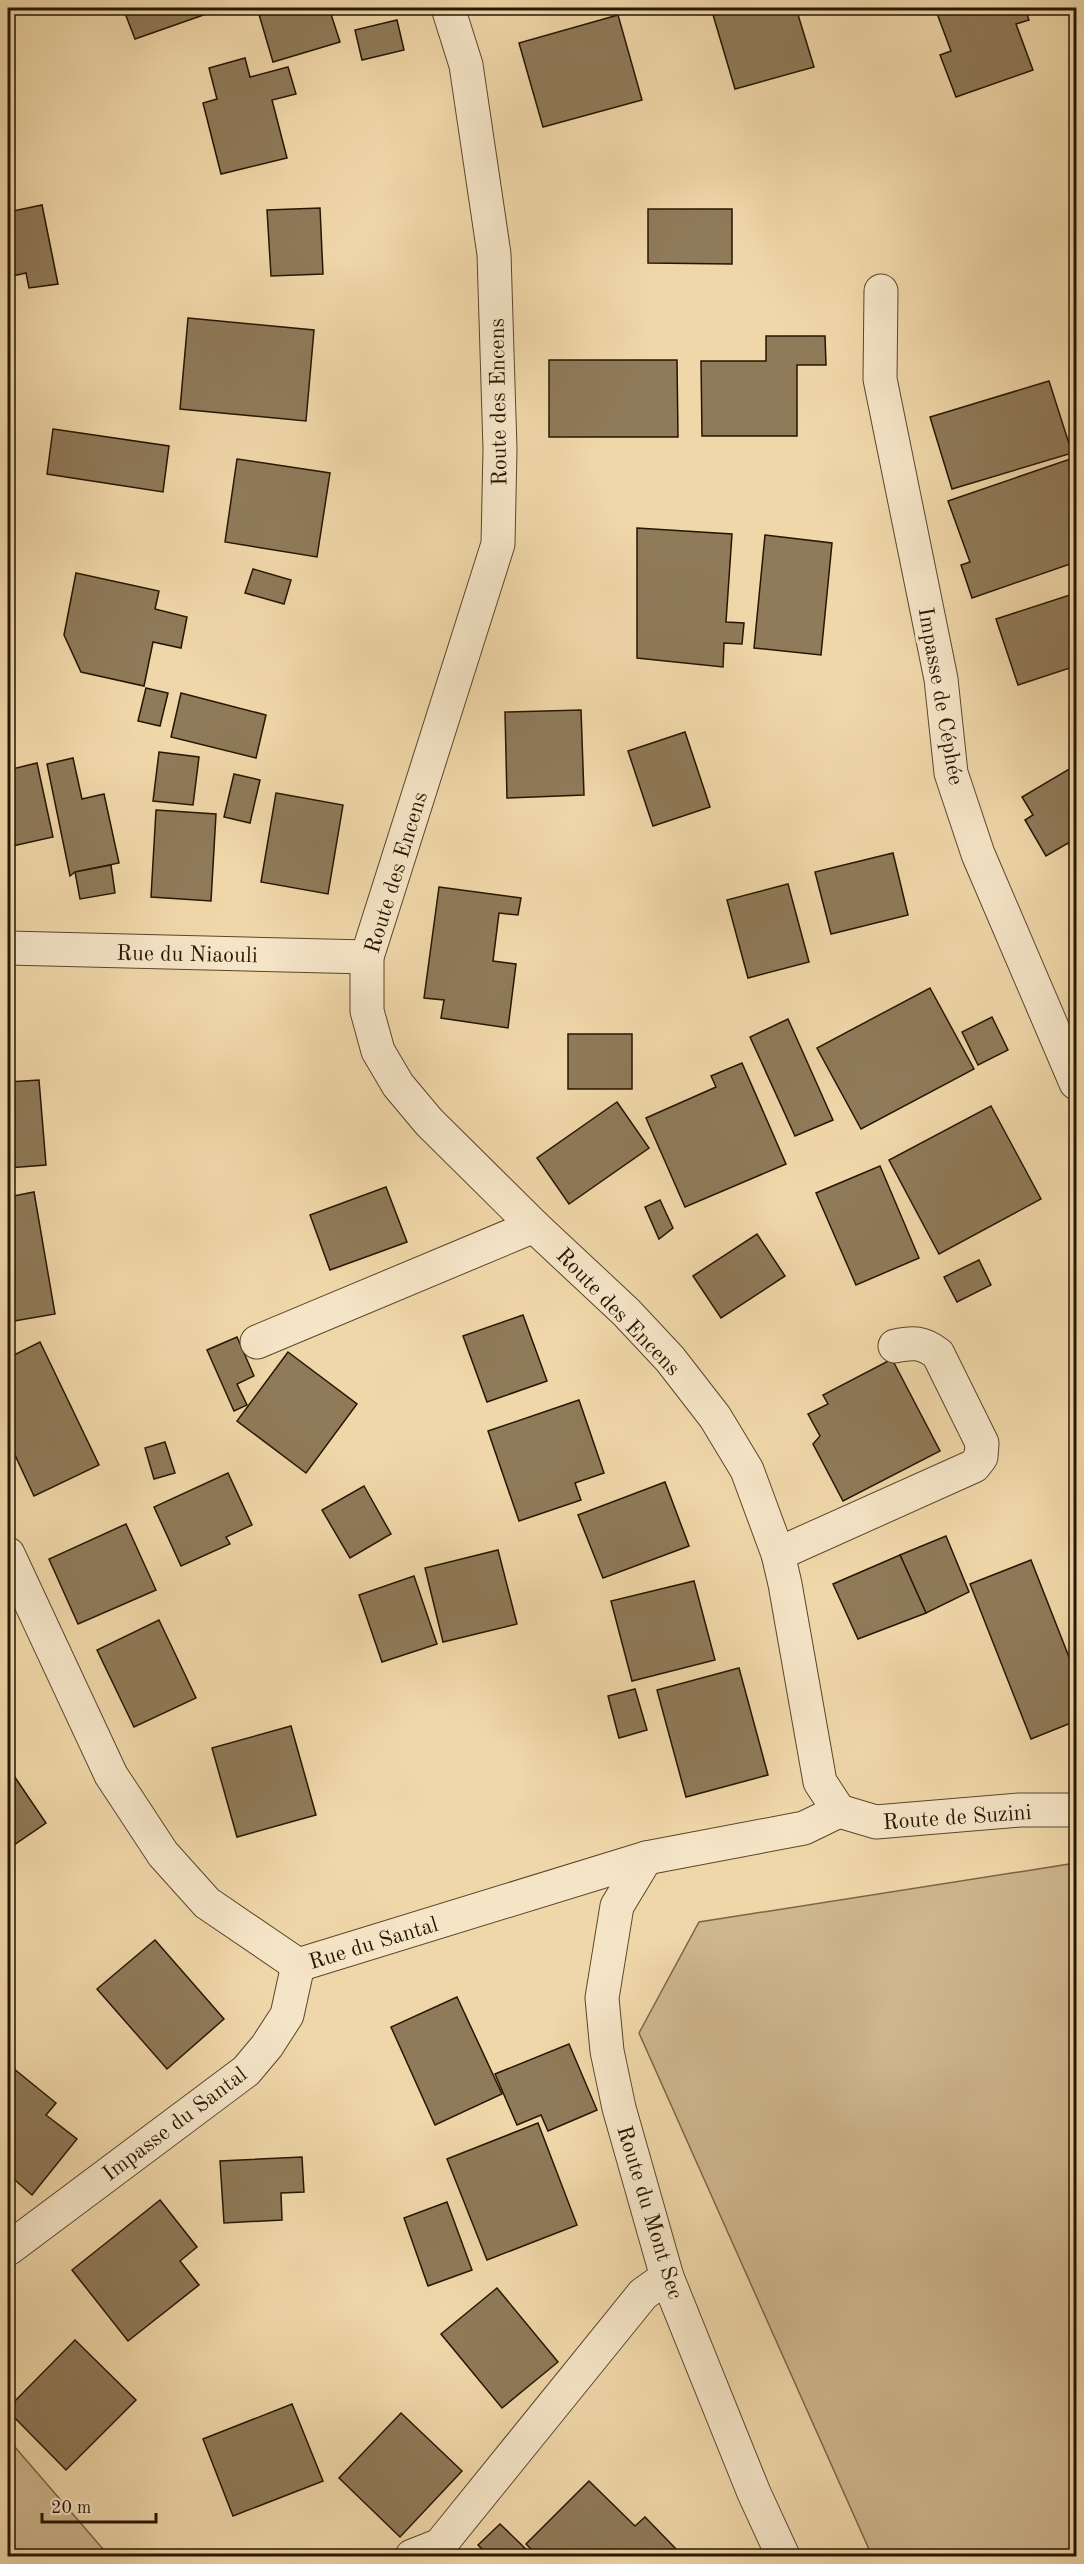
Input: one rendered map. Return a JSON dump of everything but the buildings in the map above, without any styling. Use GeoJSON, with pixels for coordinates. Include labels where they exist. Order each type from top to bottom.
{"type":"FeatureCollection","features":[{"type":"Feature","properties":{"kind":"street","name":"Route des Encens"},"geometry":{"type":"LineString","coordinates":[[448,8],[466,65],[494,254],[500,449],[498,544],[367,957],[367,1011],[378,1051],[398,1085],[429,1122],[534,1226],[626,1312],[670,1359],[715,1417],[747,1470],[778,1554],[820,1782],[839,1811]]}},
{"type":"Feature","properties":{"kind":"street","name":"Impasse de Céphée"},"geometry":{"type":"LineString","coordinates":[[880,291],[880,379],[942,679],[951,773],[978,854],[1077,1083]]}},
{"type":"Feature","properties":{"kind":"street","name":"Rue du Niaouli"},"geometry":{"type":"LineString","coordinates":[[8,948],[367,957]]}},
{"type":"Feature","properties":{"kind":"street"},"geometry":{"type":"LineString","coordinates":[[257,1342],[534,1226]]}},
{"type":"Feature","properties":{"kind":"street"},"geometry":{"type":"LineString","coordinates":[[778,1554],[974,1466],[981,1457],[982,1443],[938,1354],[927,1346],[913,1342],[895,1346]]}},
{"type":"Feature","properties":{"kind":"street","name":"Rue du Santal"},"geometry":{"type":"LineString","coordinates":[[8,1554],[111,1774],[163,1854],[207,1903],[297,1965],[646,1858],[804,1828],[839,1811]]}},
{"type":"Feature","properties":{"kind":"street","name":"Route de Suzini"},"geometry":{"type":"LineString","coordinates":[[839,1811],[876,1822],[1020,1810],[1077,1810]]}},
{"type":"Feature","properties":{"kind":"street","name":"Route du Mont Sec"},"geometry":{"type":"LineString","coordinates":[[646,1858],[617,1906],[602,1998],[607,2051],[619,2108],[667,2277],[754,2493],[783,2556]]}},
{"type":"Feature","properties":{"kind":"street","name":"Impasse du Santal"},"geometry":{"type":"LineString","coordinates":[[8,2249],[246,2071],[267,2046],[287,2015],[297,1965]]}},
{"type":"Feature","properties":{"kind":"street"},"geometry":{"type":"LineString","coordinates":[[412,2556],[440,2545],[643,2294],[667,2277]]}},
{"type":"Feature","properties":{"kind":"shaded area"},"geometry":{"type":"Polygon","coordinates":[[[1076,1863],[1076,2556],[872,2556],[639,2033],[699,1922],[1076,1863]]]}},
{"type":"Feature","properties":{"kind":"shaded area"},"geometry":{"type":"Polygon","coordinates":[[[8,2439],[109,2556],[8,2556],[8,2439]]]}}]}
